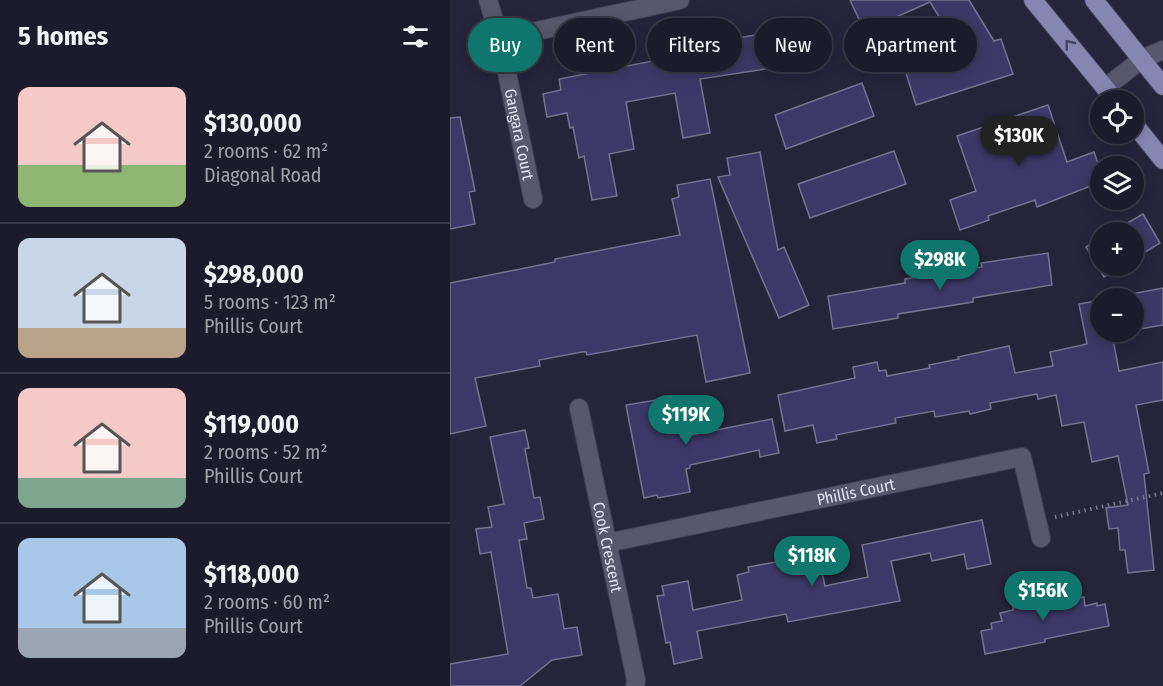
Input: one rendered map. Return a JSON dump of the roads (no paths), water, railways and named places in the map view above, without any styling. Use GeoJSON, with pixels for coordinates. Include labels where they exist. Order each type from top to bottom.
{"type":"FeatureCollection","features":[{"type":"Feature","properties":{"kind":"main road"},"geometry":{"type":"LineString","coordinates":[[1033,0],[1107,90]]}},
{"type":"Feature","properties":{"kind":"main road"},"geometry":{"type":"LineString","coordinates":[[1094,0],[1163,86]]}},
{"type":"Feature","properties":{"kind":"main road"},"geometry":{"type":"LineString","coordinates":[[1144,136],[1163,160]]}},
{"type":"Feature","properties":{"kind":"street","name":"Gangara Court"},"geometry":{"type":"LineString","coordinates":[[488,0],[494,18]]}},
{"type":"Feature","properties":{"kind":"street"},"geometry":{"type":"LineString","coordinates":[[542,30],[680,0]]}},
{"type":"Feature","properties":{"kind":"street"},"geometry":{"type":"LineString","coordinates":[[1114,90],[1142,59],[1163,50]]}},
{"type":"Feature","properties":{"kind":"street","name":"Gangara Court"},"geometry":{"type":"LineString","coordinates":[[507,72],[533,199]]}},
{"type":"Feature","properties":{"kind":"street","name":"Cook Crescent"},"geometry":{"type":"LineString","coordinates":[[579,408],[636,680],[635,686]]}},
{"type":"Feature","properties":{"kind":"street","name":"Phillis Court"},"geometry":{"type":"LineString","coordinates":[[607,543],[1022,458],[1039,529]]}}]}
